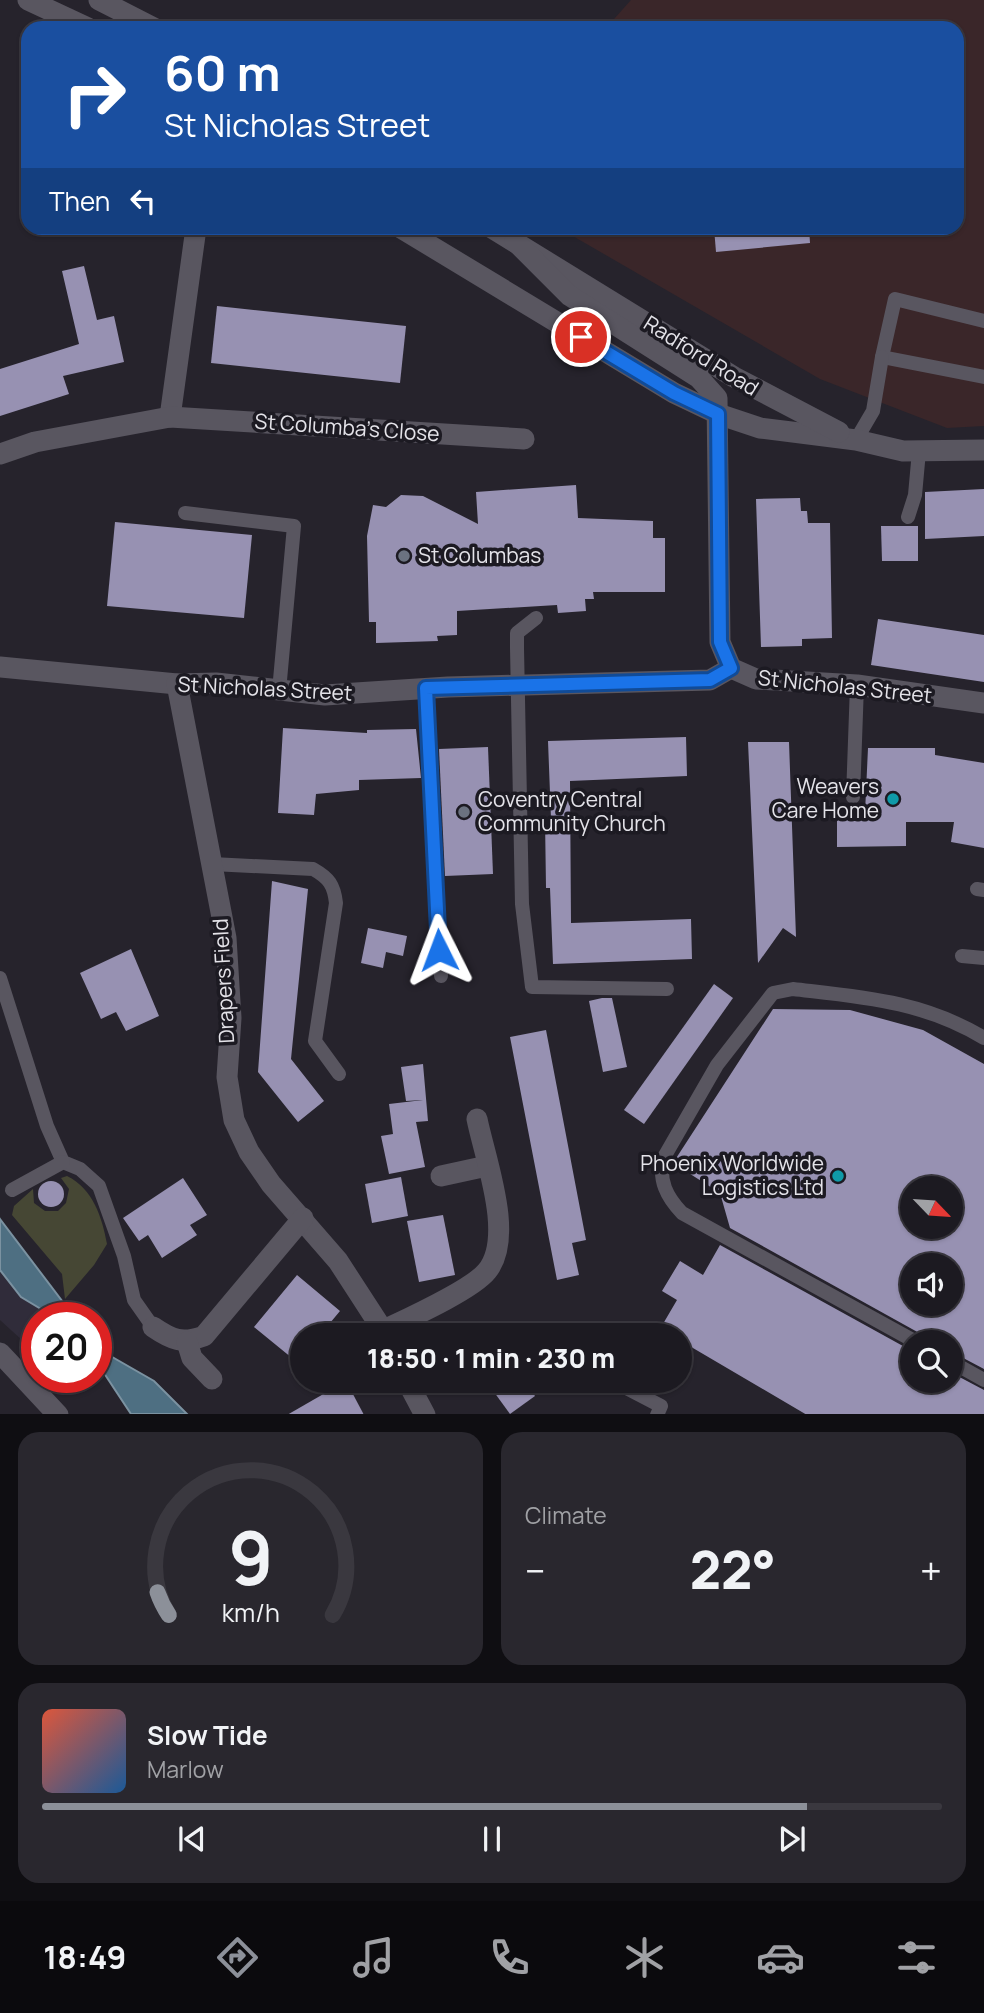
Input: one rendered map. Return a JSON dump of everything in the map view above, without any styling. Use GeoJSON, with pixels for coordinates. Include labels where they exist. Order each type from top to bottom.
{"type":"FeatureCollection","features":[{"type":"Feature","properties":{"kind":"street"},"geometry":{"type":"LineString","coordinates":[[28,0],[73,21]]}},
{"type":"Feature","properties":{"kind":"street"},"geometry":{"type":"LineString","coordinates":[[99,0],[140,21]]}},
{"type":"Feature","properties":{"kind":"street"},"geometry":{"type":"LineString","coordinates":[[170,417],[195,235]]}},
{"type":"Feature","properties":{"kind":"street","name":"Radford Road"},"geometry":{"type":"LineString","coordinates":[[413,235],[674,393],[718,414],[760,428],[856,440],[903,451],[984,450]]}},
{"type":"Feature","properties":{"kind":"street","name":"Radford Road"},"geometry":{"type":"LineString","coordinates":[[504,235],[734,377],[784,406],[856,440]]}},
{"type":"Feature","properties":{"kind":"street","name":"Radford Road"},"geometry":{"type":"LineString","coordinates":[[515,241],[570,296],[699,378],[717,398],[718,414]]}},
{"type":"Feature","properties":{"kind":"street"},"geometry":{"type":"LineString","coordinates":[[718,414],[720,642],[731,668]]}},
{"type":"Feature","properties":{"kind":"street","name":"St Columba's Close"},"geometry":{"type":"LineString","coordinates":[[0,454],[35,442],[170,417],[524,439]]}},
{"type":"Feature","properties":{"kind":"street","name":"St Nicholas Street"},"geometry":{"type":"LineString","coordinates":[[0,667],[177,684],[216,683],[325,695],[519,684],[710,680],[731,668],[756,679],[857,685],[984,703]]}},
{"type":"Feature","properties":{"kind":"street","name":"Drapers Field"},"geometry":{"type":"LineString","coordinates":[[177,684],[226,938],[231,1018],[227,1077],[234,1120],[249,1152],[271,1184],[338,1261],[378,1323]]}},
{"type":"Feature","properties":{"kind":"street"},"geometry":{"type":"LineString","coordinates":[[403,1323],[468,1286],[487,1272],[498,1251],[500,1228],[477,1119]]}},
{"type":"Feature","properties":{"kind":"street"},"geometry":{"type":"LineString","coordinates":[[441,1176],[487,1166]]}},
{"type":"Feature","properties":{"kind":"street"},"geometry":{"type":"LineString","coordinates":[[153,1327],[176,1341],[187,1342],[204,1336],[303,1218]]}},
{"type":"Feature","properties":{"kind":"street"},"geometry":{"type":"LineString","coordinates":[[187,1342],[192,1358],[212,1379]]}},
{"type":"Feature","properties":{"kind":"street"},"geometry":{"type":"LineString","coordinates":[[3,1356],[57,1414]]}},
{"type":"Feature","properties":{"kind":"street"},"geometry":{"type":"LineString","coordinates":[[413,1393],[424,1414]]}},
{"type":"Feature","properties":{"kind":"lane"},"geometry":{"type":"LineString","coordinates":[[856,440],[873,411],[895,299],[984,321]]}},
{"type":"Feature","properties":{"kind":"lane"},"geometry":{"type":"LineString","coordinates":[[882,357],[984,377]]}},
{"type":"Feature","properties":{"kind":"lane"},"geometry":{"type":"LineString","coordinates":[[908,517],[915,495],[919,451]]}},
{"type":"Feature","properties":{"kind":"lane"},"geometry":{"type":"LineString","coordinates":[[185,513],[294,526],[279,691]]}},
{"type":"Feature","properties":{"kind":"lane"},"geometry":{"type":"LineString","coordinates":[[536,618],[517,633],[522,904],[532,987],[667,989]]}},
{"type":"Feature","properties":{"kind":"lane"},"geometry":{"type":"LineString","coordinates":[[853,797],[857,685]]}},
{"type":"Feature","properties":{"kind":"lane"},"geometry":{"type":"LineString","coordinates":[[426,688],[441,976]]}},
{"type":"Feature","properties":{"kind":"lane"},"geometry":{"type":"LineString","coordinates":[[212,864],[313,869],[324,875],[334,887],[336,903],[315,1041],[339,1074]]}},
{"type":"Feature","properties":{"kind":"lane"},"geometry":{"type":"LineString","coordinates":[[962,956],[984,958]]}},
{"type":"Feature","properties":{"kind":"lane"},"geometry":{"type":"LineString","coordinates":[[0,978],[47,1126],[63,1162],[80,1169],[99,1186],[113,1221],[134,1300],[153,1327]]}},
{"type":"Feature","properties":{"kind":"lane"},"geometry":{"type":"LineString","coordinates":[[900,1333],[682,1213],[665,1189],[660,1175],[662,1167],[717,1065],[773,992],[793,989],[913,1006],[953,1019],[984,1038]]}},
{"type":"Feature","properties":{"kind":"lane"},"geometry":{"type":"LineString","coordinates":[[12,1190],[63,1162]]}},
{"type":"Feature","properties":{"kind":"lane"},"geometry":{"type":"LineString","coordinates":[[963,1368],[984,1380]]}},
{"type":"Feature","properties":{"kind":"lane"},"geometry":{"type":"LineString","coordinates":[[636,1393],[661,1406],[657,1414]]}},
{"type":"Feature","properties":{"kind":"shaded area"},"geometry":{"type":"Polygon","coordinates":[[[631,0],[984,0],[984,426],[947,428],[820,379],[571,235],[964,235],[964,21],[612,21],[631,0]]]}},
{"type":"Feature","properties":{"kind":"shaded area"},"geometry":{"type":"Polygon","coordinates":[[[0,1272],[21,1297],[30,1302],[21,1302],[21,1339],[0,1320],[0,1272]]]}},
{"type":"Feature","properties":{"kind":"green space"},"geometry":{"type":"Polygon","coordinates":[[[67,1176],[90,1196],[107,1244],[94,1265],[65,1299],[62,1274],[12,1215],[14,1206],[33,1189],[34,1203],[45,1211],[58,1211],[66,1203],[69,1189],[61,1178],[67,1176]]]}},
{"type":"Feature","properties":{"kind":"water"},"geometry":{"type":"Polygon","coordinates":[[[0,1219],[63,1302],[29,1302],[21,1297],[0,1270],[0,1219]]]}},
{"type":"Feature","properties":{"kind":"water"},"geometry":{"type":"Polygon","coordinates":[[[112,1357],[154,1381],[187,1414],[131,1414],[112,1385],[112,1357]]]}},
{"type":"Feature","properties":{"kind":"building"},"geometry":{"type":"Polygon","coordinates":[[[715,235],[809,235],[810,243],[716,252],[715,235]]]}},
{"type":"Feature","properties":{"kind":"building"},"geometry":{"type":"Polygon","coordinates":[[[84,266],[97,320],[114,316],[124,362],[63,376],[69,394],[0,416],[0,369],[79,344],[62,271],[84,266]]]}},
{"type":"Feature","properties":{"kind":"building"},"geometry":{"type":"Polygon","coordinates":[[[217,306],[406,326],[400,383],[211,363],[217,306]]]}},
{"type":"Feature","properties":{"kind":"building"},"geometry":{"type":"Polygon","coordinates":[[[576,485],[578,518],[653,521],[653,538],[665,538],[665,592],[593,592],[594,599],[585,599],[586,611],[558,613],[557,605],[457,611],[457,635],[437,636],[438,641],[376,643],[376,622],[369,622],[367,536],[373,505],[386,507],[401,495],[423,496],[478,524],[476,492],[576,485]]]}},
{"type":"Feature","properties":{"kind":"building"},"geometry":{"type":"Polygon","coordinates":[[[984,489],[984,536],[925,539],[925,492],[984,489]]]}},
{"type":"Feature","properties":{"kind":"building"},"geometry":{"type":"Polygon","coordinates":[[[800,498],[801,511],[807,511],[808,523],[830,523],[832,638],[802,639],[802,646],[761,647],[756,499],[800,498]]]}},
{"type":"Feature","properties":{"kind":"building"},"geometry":{"type":"Polygon","coordinates":[[[115,522],[252,535],[244,618],[107,606],[115,522]]]}},
{"type":"Feature","properties":{"kind":"building"},"geometry":{"type":"Polygon","coordinates":[[[881,526],[918,526],[918,561],[882,561],[881,526]]]}},
{"type":"Feature","properties":{"kind":"building"},"geometry":{"type":"Polygon","coordinates":[[[878,619],[984,635],[984,682],[871,665],[878,619]]]}},
{"type":"Feature","properties":{"kind":"building"},"geometry":{"type":"Polygon","coordinates":[[[283,728],[367,733],[367,730],[416,729],[421,778],[359,780],[359,790],[316,794],[314,815],[278,813],[283,728]]]}},
{"type":"Feature","properties":{"kind":"building"},"geometry":{"type":"Polygon","coordinates":[[[686,737],[687,776],[570,781],[571,923],[691,919],[692,959],[553,964],[550,888],[546,888],[545,819],[551,819],[548,741],[686,737]]]}},
{"type":"Feature","properties":{"kind":"building"},"geometry":{"type":"Polygon","coordinates":[[[748,742],[789,742],[796,937],[783,928],[758,963],[748,742]]]}},
{"type":"Feature","properties":{"kind":"building","name":"Coventry Central Community Church"},"geometry":{"type":"Polygon","coordinates":[[[488,747],[493,874],[445,876],[439,749],[488,747]]]}},
{"type":"Feature","properties":{"kind":"building","name":"Weavers Care Home"},"geometry":{"type":"Polygon","coordinates":[[[868,748],[935,748],[935,755],[984,763],[984,848],[951,842],[954,822],[906,822],[906,846],[837,847],[837,813],[865,813],[868,748]]]}},
{"type":"Feature","properties":{"kind":"building"},"geometry":{"type":"Polygon","coordinates":[[[272,881],[308,889],[291,1059],[324,1101],[298,1122],[258,1072],[272,881]]]}},
{"type":"Feature","properties":{"kind":"building"},"geometry":{"type":"Polygon","coordinates":[[[368,928],[407,936],[403,956],[386,952],[383,968],[361,963],[368,928]]]}},
{"type":"Feature","properties":{"kind":"building"},"geometry":{"type":"Polygon","coordinates":[[[131,949],[159,1016],[126,1031],[116,1012],[101,1019],[80,973],[131,949]]]}},
{"type":"Feature","properties":{"kind":"building"},"geometry":{"type":"Polygon","coordinates":[[[714,984],[733,998],[644,1124],[624,1110],[714,984]]]}},
{"type":"Feature","properties":{"kind":"building"},"geometry":{"type":"Polygon","coordinates":[[[612,998],[627,1067],[603,1072],[589,1001],[612,998]]]}},
{"type":"Feature","properties":{"kind":"building","name":"Phoenix Worldwide Logistics Ltd"},"geometry":{"type":"Polygon","coordinates":[[[773,1009],[850,1010],[923,1030],[984,1064],[984,1369],[963,1358],[963,1330],[914,1330],[730,1228],[720,1193],[673,1163],[773,1009]]]}},
{"type":"Feature","properties":{"kind":"building"},"geometry":{"type":"Polygon","coordinates":[[[546,1030],[586,1240],[572,1243],[579,1275],[557,1280],[510,1037],[546,1030]]]}},
{"type":"Feature","properties":{"kind":"building"},"geometry":{"type":"Polygon","coordinates":[[[423,1064],[428,1121],[416,1122],[425,1167],[389,1174],[381,1136],[393,1134],[389,1104],[423,1100],[406,1101],[401,1067],[423,1064]]]}},
{"type":"Feature","properties":{"kind":"building"},"geometry":{"type":"Polygon","coordinates":[[[401,1177],[408,1216],[372,1223],[365,1184],[401,1177]]]}},
{"type":"Feature","properties":{"kind":"building"},"geometry":{"type":"Polygon","coordinates":[[[183,1178],[207,1215],[190,1225],[197,1235],[162,1258],[148,1235],[139,1241],[123,1218],[183,1178]]]}},
{"type":"Feature","properties":{"kind":"building"},"geometry":{"type":"Polygon","coordinates":[[[51,1181],[60,1185],[64,1194],[60,1203],[51,1207],[42,1203],[38,1194],[42,1185],[51,1181]]]}},
{"type":"Feature","properties":{"kind":"building"},"geometry":{"type":"Polygon","coordinates":[[[443,1215],[455,1275],[419,1282],[407,1221],[443,1215]]]}},
{"type":"Feature","properties":{"kind":"building"},"geometry":{"type":"Polygon","coordinates":[[[720,1245],[900,1344],[900,1393],[963,1393],[963,1379],[984,1390],[984,1414],[805,1414],[692,1347],[692,1323],[664,1323],[677,1300],[662,1291],[680,1261],[703,1275],[720,1245]]]}},
{"type":"Feature","properties":{"kind":"building"},"geometry":{"type":"Polygon","coordinates":[[[297,1275],[340,1311],[330,1323],[290,1323],[290,1356],[254,1327],[297,1275]]]}},
{"type":"Feature","properties":{"kind":"building"},"geometry":{"type":"Polygon","coordinates":[[[325,1393],[352,1393],[363,1414],[289,1414],[325,1393]]]}},
{"type":"Feature","properties":{"kind":"building"},"geometry":{"type":"Polygon","coordinates":[[[495,1393],[533,1393],[535,1396],[510,1414],[495,1393]]]}},
{"type":"Feature","properties":{"kind":"place","name":"St Columbas"},"geometry":{"type":"Point","coordinates":[404,556]}},
{"type":"Feature","properties":{"kind":"place","name":"Weavers Care Home"},"geometry":{"type":"Point","coordinates":[893,799]}},
{"type":"Feature","properties":{"kind":"place","name":"Coventry Central Community Church"},"geometry":{"type":"Point","coordinates":[464,812]}},
{"type":"Feature","properties":{"kind":"place","name":"Phoenix Worldwide Logistics Ltd"},"geometry":{"type":"Point","coordinates":[838,1176]}},
{"type":"Feature","properties":{"kind":"route"},"geometry":{"type":"LineString","coordinates":[[439,950],[426,688],[710,680],[731,668],[720,642],[718,414],[674,393],[581,337]]}}]}
